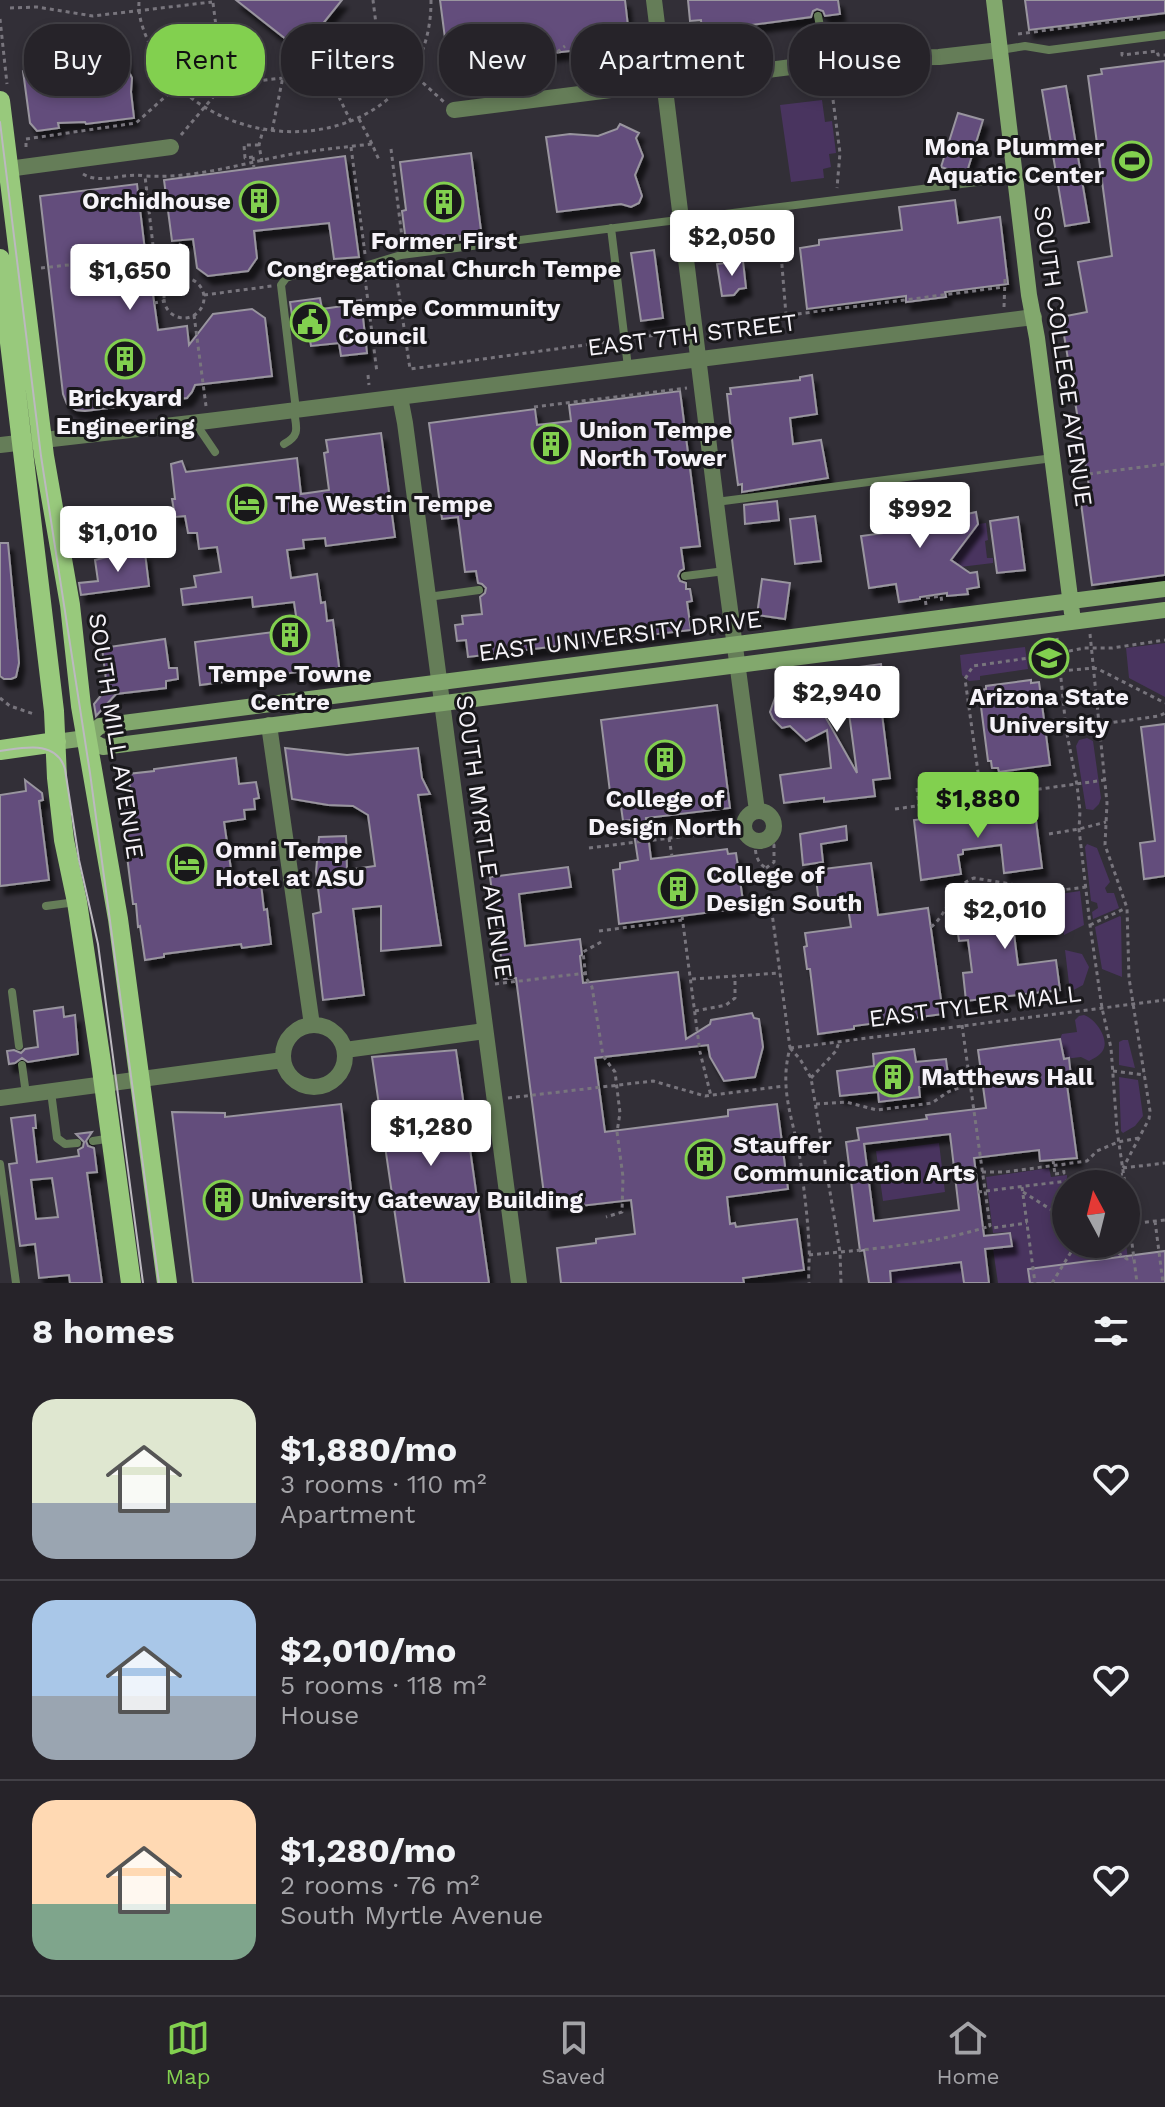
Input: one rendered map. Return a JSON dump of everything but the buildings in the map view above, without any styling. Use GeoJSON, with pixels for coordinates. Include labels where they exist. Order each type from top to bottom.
{"type":"FeatureCollection","features":[{"type":"Feature","properties":{"kind":"main road","name":"SOUTH COLLEGE AVENUE"},"geometry":{"type":"LineString","coordinates":[[994,0],[1027,285],[1034,317],[1073,622]]}},
{"type":"Feature","properties":{"kind":"main road","name":"SOUTH MILL AVENUE"},"geometry":{"type":"LineString","coordinates":[[0,101],[32,442],[57,778],[64,840],[77,902],[104,1084],[102,1139],[131,1283]]}},
{"type":"Feature","properties":{"kind":"main road","name":"SOUTH MILL AVENUE"},"geometry":{"type":"LineString","coordinates":[[0,259],[32,442],[51,506],[70,605],[81,706],[118,919],[167,1283]]}},
{"type":"Feature","properties":{"kind":"main road","name":"EAST UNIVERSITY DRIVE"},"geometry":{"type":"LineString","coordinates":[[56,742],[86,738],[100,726],[1165,589]]}},
{"type":"Feature","properties":{"kind":"main road","name":"EAST UNIVERSITY DRIVE"},"geometry":{"type":"LineString","coordinates":[[86,738],[103,747],[1165,610]]}},
{"type":"Feature","properties":{"kind":"main road"},"geometry":{"type":"LineString","coordinates":[[0,750],[56,742]]}},
{"type":"Feature","properties":{"kind":"street"},"geometry":{"type":"LineString","coordinates":[[654,0],[657,24]]}},
{"type":"Feature","properties":{"kind":"street"},"geometry":{"type":"LineString","coordinates":[[930,56],[1000,50]]}},
{"type":"Feature","properties":{"kind":"street"},"geometry":{"type":"LineString","coordinates":[[454,110],[572,96]]}},
{"type":"Feature","properties":{"kind":"street"},"geometry":{"type":"LineString","coordinates":[[666,96],[757,811]]}},
{"type":"Feature","properties":{"kind":"street"},"geometry":{"type":"LineString","coordinates":[[4,169],[171,147]]}},
{"type":"Feature","properties":{"kind":"street","name":"EAST 7TH STREET"},"geometry":{"type":"LineString","coordinates":[[0,445],[1034,317]]}},
{"type":"Feature","properties":{"kind":"street","name":"SOUTH MYRTLE AVENUE"},"geometry":{"type":"LineString","coordinates":[[400,397],[519,1283]]}},
{"type":"Feature","properties":{"kind":"street"},"geometry":{"type":"LineString","coordinates":[[269,725],[312,1025]]}},
{"type":"Feature","properties":{"kind":"street"},"geometry":{"type":"LineString","coordinates":[[757,811],[766,813],[774,827],[756,836],[745,819],[757,811]]}},
{"type":"Feature","properties":{"kind":"street"},"geometry":{"type":"LineString","coordinates":[[312,1025],[329,1029],[342,1042],[345,1050],[342,1070],[328,1084],[319,1087],[300,1084],[286,1070],[283,1060],[283,1050],[293,1033],[312,1025]]}},
{"type":"Feature","properties":{"kind":"street"},"geometry":{"type":"LineString","coordinates":[[345,1050],[485,1031]]}},
{"type":"Feature","properties":{"kind":"street"},"geometry":{"type":"LineString","coordinates":[[0,1098],[283,1060]]}},
{"type":"Feature","properties":{"kind":"lane"},"geometry":{"type":"LineString","coordinates":[[818,16],[820,24]]}},
{"type":"Feature","properties":{"kind":"lane"},"geometry":{"type":"LineString","coordinates":[[1000,50],[1025,46],[1049,50],[1165,35]]}},
{"type":"Feature","properties":{"kind":"lane"},"geometry":{"type":"LineString","coordinates":[[284,444],[297,437],[281,285],[286,278],[294,275],[379,264],[392,257],[993,180]]}},
{"type":"Feature","properties":{"kind":"lane"},"geometry":{"type":"LineString","coordinates":[[611,228],[628,367]]}},
{"type":"Feature","properties":{"kind":"lane"},"geometry":{"type":"LineString","coordinates":[[202,422],[215,452]]}},
{"type":"Feature","properties":{"kind":"lane"},"geometry":{"type":"LineString","coordinates":[[716,502],[1053,458]]}},
{"type":"Feature","properties":{"kind":"lane"},"geometry":{"type":"LineString","coordinates":[[685,576],[725,571]]}},
{"type":"Feature","properties":{"kind":"lane"},"geometry":{"type":"LineString","coordinates":[[428,597],[479,590]]}},
{"type":"Feature","properties":{"kind":"lane"},"geometry":{"type":"LineString","coordinates":[[46,906],[77,902]]}},
{"type":"Feature","properties":{"kind":"lane"},"geometry":{"type":"LineString","coordinates":[[12,992],[19,1046]]}},
{"type":"Feature","properties":{"kind":"lane"},"geometry":{"type":"LineString","coordinates":[[22,1065],[26,1094]]}},
{"type":"Feature","properties":{"kind":"lane"},"geometry":{"type":"LineString","coordinates":[[51,1091],[57,1138],[65,1144],[77,1143]]}},
{"type":"Feature","properties":{"kind":"lane"},"geometry":{"type":"LineString","coordinates":[[0,1164],[16,1283]]}},
{"type":"Feature","properties":{"kind":"path"},"geometry":{"type":"LineString","coordinates":[[373,0],[376,24]]}},
{"type":"Feature","properties":{"kind":"path"},"geometry":{"type":"LineString","coordinates":[[423,48],[431,0]]}},
{"type":"Feature","properties":{"kind":"path"},"geometry":{"type":"LineString","coordinates":[[10,8],[37,7],[93,16],[212,1],[215,24]]}},
{"type":"Feature","properties":{"kind":"path"},"geometry":{"type":"LineString","coordinates":[[139,2],[138,10],[146,34]]}},
{"type":"Feature","properties":{"kind":"path"},"geometry":{"type":"LineString","coordinates":[[1018,34],[1140,18]]}},
{"type":"Feature","properties":{"kind":"path"},"geometry":{"type":"LineString","coordinates":[[0,19],[7,83],[1,107]]}},
{"type":"Feature","properties":{"kind":"path"},"geometry":{"type":"LineString","coordinates":[[555,54],[565,46]]}},
{"type":"Feature","properties":{"kind":"path"},"geometry":{"type":"LineString","coordinates":[[1122,52],[1122,55],[1157,51],[1158,55],[1165,55]]}},
{"type":"Feature","properties":{"kind":"path"},"geometry":{"type":"LineString","coordinates":[[423,83],[454,110]]}},
{"type":"Feature","properties":{"kind":"path"},"geometry":{"type":"LineString","coordinates":[[272,131],[281,88]]}},
{"type":"Feature","properties":{"kind":"path"},"geometry":{"type":"LineString","coordinates":[[26,147],[26,139],[136,123],[166,96]]}},
{"type":"Feature","properties":{"kind":"path"},"geometry":{"type":"LineString","coordinates":[[190,96],[224,118],[263,130],[290,132],[351,122],[391,96]]}},
{"type":"Feature","properties":{"kind":"path"},"geometry":{"type":"LineString","coordinates":[[171,147],[214,96]]}},
{"type":"Feature","properties":{"kind":"path"},"geometry":{"type":"LineString","coordinates":[[339,96],[351,122]]}},
{"type":"Feature","properties":{"kind":"path"},"geometry":{"type":"LineString","coordinates":[[833,96],[840,153],[836,201]]}},
{"type":"Feature","properties":{"kind":"path"},"geometry":{"type":"LineString","coordinates":[[359,119],[379,160]]}},
{"type":"Feature","properties":{"kind":"path"},"geometry":{"type":"LineString","coordinates":[[262,162],[259,145],[263,130]]}},
{"type":"Feature","properties":{"kind":"path"},"geometry":{"type":"LineString","coordinates":[[81,173],[92,179],[134,174],[175,175],[372,144]]}},
{"type":"Feature","properties":{"kind":"path"},"geometry":{"type":"LineString","coordinates":[[254,168],[253,157],[245,158],[244,145],[259,145]]}},
{"type":"Feature","properties":{"kind":"path"},"geometry":{"type":"LineString","coordinates":[[145,176],[154,254]]}},
{"type":"Feature","properties":{"kind":"path"},"geometry":{"type":"LineString","coordinates":[[777,208],[786,315]]}},
{"type":"Feature","properties":{"kind":"path"},"geometry":{"type":"LineString","coordinates":[[179,278],[176,253],[182,240]]}},
{"type":"Feature","properties":{"kind":"path"},"geometry":{"type":"LineString","coordinates":[[41,268],[176,253]]}},
{"type":"Feature","properties":{"kind":"path"},"geometry":{"type":"LineString","coordinates":[[179,278],[198,283],[204,295],[202,307],[188,318],[175,316],[164,301],[169,284],[179,278]]}},
{"type":"Feature","properties":{"kind":"path"},"geometry":{"type":"LineString","coordinates":[[1005,279],[1005,311]]}},
{"type":"Feature","properties":{"kind":"path"},"geometry":{"type":"LineString","coordinates":[[204,295],[281,285]]}},
{"type":"Feature","properties":{"kind":"path"},"geometry":{"type":"LineString","coordinates":[[707,329],[757,323],[786,315],[1004,287]]}},
{"type":"Feature","properties":{"kind":"path"},"geometry":{"type":"LineString","coordinates":[[154,303],[164,301]]}},
{"type":"Feature","properties":{"kind":"path"},"geometry":{"type":"LineString","coordinates":[[194,315],[202,422]]}},
{"type":"Feature","properties":{"kind":"path"},"geometry":{"type":"LineString","coordinates":[[410,369],[684,332]]}},
{"type":"Feature","properties":{"kind":"path"},"geometry":{"type":"LineString","coordinates":[[368,375],[370,389]]}},
{"type":"Feature","properties":{"kind":"path"},"geometry":{"type":"LineString","coordinates":[[534,407],[694,386]]}},
{"type":"Feature","properties":{"kind":"path"},"geometry":{"type":"LineString","coordinates":[[1073,476],[1165,464]]}},
{"type":"Feature","properties":{"kind":"path"},"geometry":{"type":"LineString","coordinates":[[926,605],[925,598],[941,596],[942,603]]}},
{"type":"Feature","properties":{"kind":"path"},"geometry":{"type":"LineString","coordinates":[[1090,634],[1105,780],[1105,845],[1127,908],[1129,978],[1150,1111],[1149,1119],[1123,1168]]}},
{"type":"Feature","properties":{"kind":"path"},"geometry":{"type":"LineString","coordinates":[[1057,638],[1066,729],[1080,811],[1079,829],[1090,925],[1111,1048],[1123,1168]]}},
{"type":"Feature","properties":{"kind":"path"},"geometry":{"type":"LineString","coordinates":[[983,797],[966,676],[975,665],[1165,640]]}},
{"type":"Feature","properties":{"kind":"path"},"geometry":{"type":"LineString","coordinates":[[1061,671],[1093,668],[1111,674],[1165,703]]}},
{"type":"Feature","properties":{"kind":"path"},"geometry":{"type":"LineString","coordinates":[[0,698],[10,706],[34,714]]}},
{"type":"Feature","properties":{"kind":"path"},"geometry":{"type":"LineString","coordinates":[[1066,729],[1165,713]]}},
{"type":"Feature","properties":{"kind":"path"},"geometry":{"type":"LineString","coordinates":[[895,809],[1105,780]]}},
{"type":"Feature","properties":{"kind":"path"},"geometry":{"type":"LineString","coordinates":[[917,788],[919,806]]}},
{"type":"Feature","properties":{"kind":"path"},"geometry":{"type":"LineString","coordinates":[[1049,834],[1106,822]]}},
{"type":"Feature","properties":{"kind":"path"},"geometry":{"type":"LineString","coordinates":[[756,836],[755,852],[766,868],[790,1048],[784,1086],[800,1163],[809,1283]]}},
{"type":"Feature","properties":{"kind":"path"},"geometry":{"type":"LineString","coordinates":[[589,848],[669,838],[756,836],[774,845],[774,862],[766,868]]}},
{"type":"Feature","properties":{"kind":"path"},"geometry":{"type":"LineString","coordinates":[[669,838],[672,856]]}},
{"type":"Feature","properties":{"kind":"path"},"geometry":{"type":"LineString","coordinates":[[931,927],[940,920],[952,896],[967,880],[974,878],[1053,891],[1086,887]]}},
{"type":"Feature","properties":{"kind":"path"},"geometry":{"type":"LineString","coordinates":[[1090,925],[1127,908]]}},
{"type":"Feature","properties":{"kind":"path"},"geometry":{"type":"LineString","coordinates":[[599,931],[682,918],[700,1052],[711,1096]]}},
{"type":"Feature","properties":{"kind":"path"},"geometry":{"type":"LineString","coordinates":[[601,942],[583,952],[603,1056],[615,1072],[620,1113],[617,1132],[623,1177],[622,1212],[606,1217]]}},
{"type":"Feature","properties":{"kind":"path"},"geometry":{"type":"LineString","coordinates":[[487,951],[500,949]]}},
{"type":"Feature","properties":{"kind":"path"},"geometry":{"type":"LineString","coordinates":[[491,985],[586,973]]}},
{"type":"Feature","properties":{"kind":"path"},"geometry":{"type":"LineString","coordinates":[[691,979],[780,973]]}},
{"type":"Feature","properties":{"kind":"path"},"geometry":{"type":"LineString","coordinates":[[695,1012],[726,1005],[735,998],[735,976]]}},
{"type":"Feature","properties":{"kind":"path","name":"EAST TYLER MALL"},"geometry":{"type":"LineString","coordinates":[[790,1048],[1165,1000]]}},
{"type":"Feature","properties":{"kind":"path"},"geometry":{"type":"LineString","coordinates":[[962,1025],[990,1226]]}},
{"type":"Feature","properties":{"kind":"path"},"geometry":{"type":"LineString","coordinates":[[811,1078],[836,1051],[839,1042]]}},
{"type":"Feature","properties":{"kind":"path"},"geometry":{"type":"LineString","coordinates":[[790,1048],[811,1078],[840,1252],[841,1283]]}},
{"type":"Feature","properties":{"kind":"path"},"geometry":{"type":"LineString","coordinates":[[1113,1071],[1145,1075]]}},
{"type":"Feature","properties":{"kind":"path"},"geometry":{"type":"LineString","coordinates":[[495,1100],[653,1081],[705,1096],[784,1086]]}},
{"type":"Feature","properties":{"kind":"path"},"geometry":{"type":"LineString","coordinates":[[816,1104],[846,1102],[877,1110],[932,1103],[970,1083]]}},
{"type":"Feature","properties":{"kind":"path"},"geometry":{"type":"LineString","coordinates":[[982,1172],[1087,1161],[1097,1151],[1139,1138]]}},
{"type":"Feature","properties":{"kind":"path"},"geometry":{"type":"LineString","coordinates":[[1053,1160],[1055,1174],[1064,1173],[1063,1164]]}},
{"type":"Feature","properties":{"kind":"path"},"geometry":{"type":"LineString","coordinates":[[1123,1168],[1165,1163]]}},
{"type":"Feature","properties":{"kind":"path"},"geometry":{"type":"LineString","coordinates":[[978,1192],[1052,1186]]}},
{"type":"Feature","properties":{"kind":"path"},"geometry":{"type":"LineString","coordinates":[[1023,1190],[1052,1210]]}},
{"type":"Feature","properties":{"kind":"path"},"geometry":{"type":"LineString","coordinates":[[1023,1190],[1035,1283]]}},
{"type":"Feature","properties":{"kind":"path"},"geometry":{"type":"LineString","coordinates":[[1140,1223],[1165,1220]]}},
{"type":"Feature","properties":{"kind":"path"},"geometry":{"type":"LineString","coordinates":[[1155,1221],[1163,1283]]}},
{"type":"Feature","properties":{"kind":"path"},"geometry":{"type":"LineString","coordinates":[[809,1255],[861,1251],[954,1237],[990,1226],[1027,1223]]}},
{"type":"Feature","properties":{"kind":"path"},"geometry":{"type":"LineString","coordinates":[[1052,1283],[1067,1258]]}},
{"type":"Feature","properties":{"kind":"path"},"geometry":{"type":"LineString","coordinates":[[1126,1258],[1133,1258],[1137,1283]]}},
{"type":"Feature","properties":{"kind":"shaded area"},"geometry":{"type":"Polygon","coordinates":[[[822,100],[825,122],[832,121],[836,153],[829,154],[831,167],[823,169],[824,178],[791,182],[780,105],[822,100]]]}},
{"type":"Feature","properties":{"kind":"shaded area"},"geometry":{"type":"Polygon","coordinates":[[[986,523],[987,558],[993,558],[993,563],[960,567],[951,560],[978,524],[986,523]]]}},
{"type":"Feature","properties":{"kind":"shaded area"},"geometry":{"type":"Polygon","coordinates":[[[1165,643],[1165,697],[1129,678],[1126,648],[1165,643]]]}},
{"type":"Feature","properties":{"kind":"shaded area"},"geometry":{"type":"Polygon","coordinates":[[[1025,647],[1028,669],[980,676],[980,680],[969,681],[962,675],[960,655],[1025,647]]]}},
{"type":"Feature","properties":{"kind":"shaded area"},"geometry":{"type":"Polygon","coordinates":[[[1087,738],[1093,741],[1101,798],[1093,810],[1086,809],[1076,746],[1079,740],[1087,738]]]}},
{"type":"Feature","properties":{"kind":"shaded area"},"geometry":{"type":"Polygon","coordinates":[[[1087,844],[1097,848],[1110,882],[1105,888],[1107,893],[1114,893],[1119,908],[1093,919],[1092,912],[1098,908],[1097,903],[1091,901],[1087,844]]]}},
{"type":"Feature","properties":{"kind":"shaded area"},"geometry":{"type":"Polygon","coordinates":[[[1080,891],[1084,925],[1064,935],[1060,894],[1080,891]]]}},
{"type":"Feature","properties":{"kind":"shaded area"},"geometry":{"type":"Polygon","coordinates":[[[1120,916],[1122,977],[1102,969],[1095,927],[1120,916]]]}},
{"type":"Feature","properties":{"kind":"shaded area"},"geometry":{"type":"Polygon","coordinates":[[[1065,950],[1082,954],[1089,967],[1083,985],[1070,992],[1065,950]]]}},
{"type":"Feature","properties":{"kind":"shaded area"},"geometry":{"type":"Polygon","coordinates":[[[1084,1015],[1102,1033],[1105,1043],[1103,1050],[1089,1061],[1081,1057],[1064,1059],[1062,1034],[1077,1032],[1075,1020],[1084,1015]]]}},
{"type":"Feature","properties":{"kind":"shaded area"},"geometry":{"type":"Polygon","coordinates":[[[1128,1040],[1135,1068],[1119,1065],[1119,1042],[1128,1040]]]}},
{"type":"Feature","properties":{"kind":"shaded area"},"geometry":{"type":"Polygon","coordinates":[[[1119,1077],[1138,1080],[1143,1116],[1135,1126],[1123,1133],[1121,1131],[1119,1077]]]}},
{"type":"Feature","properties":{"kind":"shaded area"},"geometry":{"type":"Polygon","coordinates":[[[939,1143],[945,1192],[883,1201],[876,1151],[939,1143]]]}},
{"type":"Feature","properties":{"kind":"shaded area"},"geometry":{"type":"Polygon","coordinates":[[[1049,1168],[1052,1177],[1052,1258],[1128,1258],[1131,1283],[998,1283],[993,1249],[1013,1246],[1011,1232],[993,1233],[986,1177],[1049,1168]]]}},
{"type":"Feature","properties":{"kind":"shaded area"},"geometry":{"type":"Polygon","coordinates":[[[961,1261],[964,1283],[891,1283],[890,1271],[961,1261]]]}},
{"type":"Feature","properties":{"kind":"tram line"},"geometry":{"type":"LineString","coordinates":[[0,122],[41,456],[90,773],[159,1283]]}},
{"type":"Feature","properties":{"kind":"tram line"},"geometry":{"type":"LineString","coordinates":[[0,751],[28,747],[47,749],[61,759],[65,769],[79,860],[98,944],[143,1283]]}},
{"type":"Feature","properties":{"kind":"place","name":"Mona Plummer Aquatic Center"},"geometry":{"type":"Point","coordinates":[1132,161]}},
{"type":"Feature","properties":{"kind":"place","name":"Orchidhouse"},"geometry":{"type":"Point","coordinates":[259,201]}},
{"type":"Feature","properties":{"kind":"place","name":"Former First Congregational Church Tempe"},"geometry":{"type":"Point","coordinates":[444,202]}},
{"type":"Feature","properties":{"kind":"place","name":"Tempe Community Council"},"geometry":{"type":"Point","coordinates":[310,322]}},
{"type":"Feature","properties":{"kind":"place","name":"Brickyard Engineering"},"geometry":{"type":"Point","coordinates":[125,359]}},
{"type":"Feature","properties":{"kind":"place","name":"Union Tempe North Tower"},"geometry":{"type":"Point","coordinates":[551,444]}},
{"type":"Feature","properties":{"kind":"place","name":"The Westin Tempe"},"geometry":{"type":"Point","coordinates":[247,504]}},
{"type":"Feature","properties":{"kind":"place","name":"Tempe Towne Centre"},"geometry":{"type":"Point","coordinates":[290,635]}},
{"type":"Feature","properties":{"kind":"place","name":"Arizona State University"},"geometry":{"type":"Point","coordinates":[1049,658]}},
{"type":"Feature","properties":{"kind":"place","name":"College of Design North"},"geometry":{"type":"Point","coordinates":[665,760]}},
{"type":"Feature","properties":{"kind":"place","name":"Omni Tempe Hotel at ASU"},"geometry":{"type":"Point","coordinates":[187,864]}},
{"type":"Feature","properties":{"kind":"place","name":"College of Design South"},"geometry":{"type":"Point","coordinates":[678,889]}},
{"type":"Feature","properties":{"kind":"place","name":"Matthews Hall"},"geometry":{"type":"Point","coordinates":[893,1077]}},
{"type":"Feature","properties":{"kind":"place","name":"Stauffer Communication Arts"},"geometry":{"type":"Point","coordinates":[705,1159]}},
{"type":"Feature","properties":{"kind":"place","name":"University Gateway Building"},"geometry":{"type":"Point","coordinates":[223,1200]}}]}
